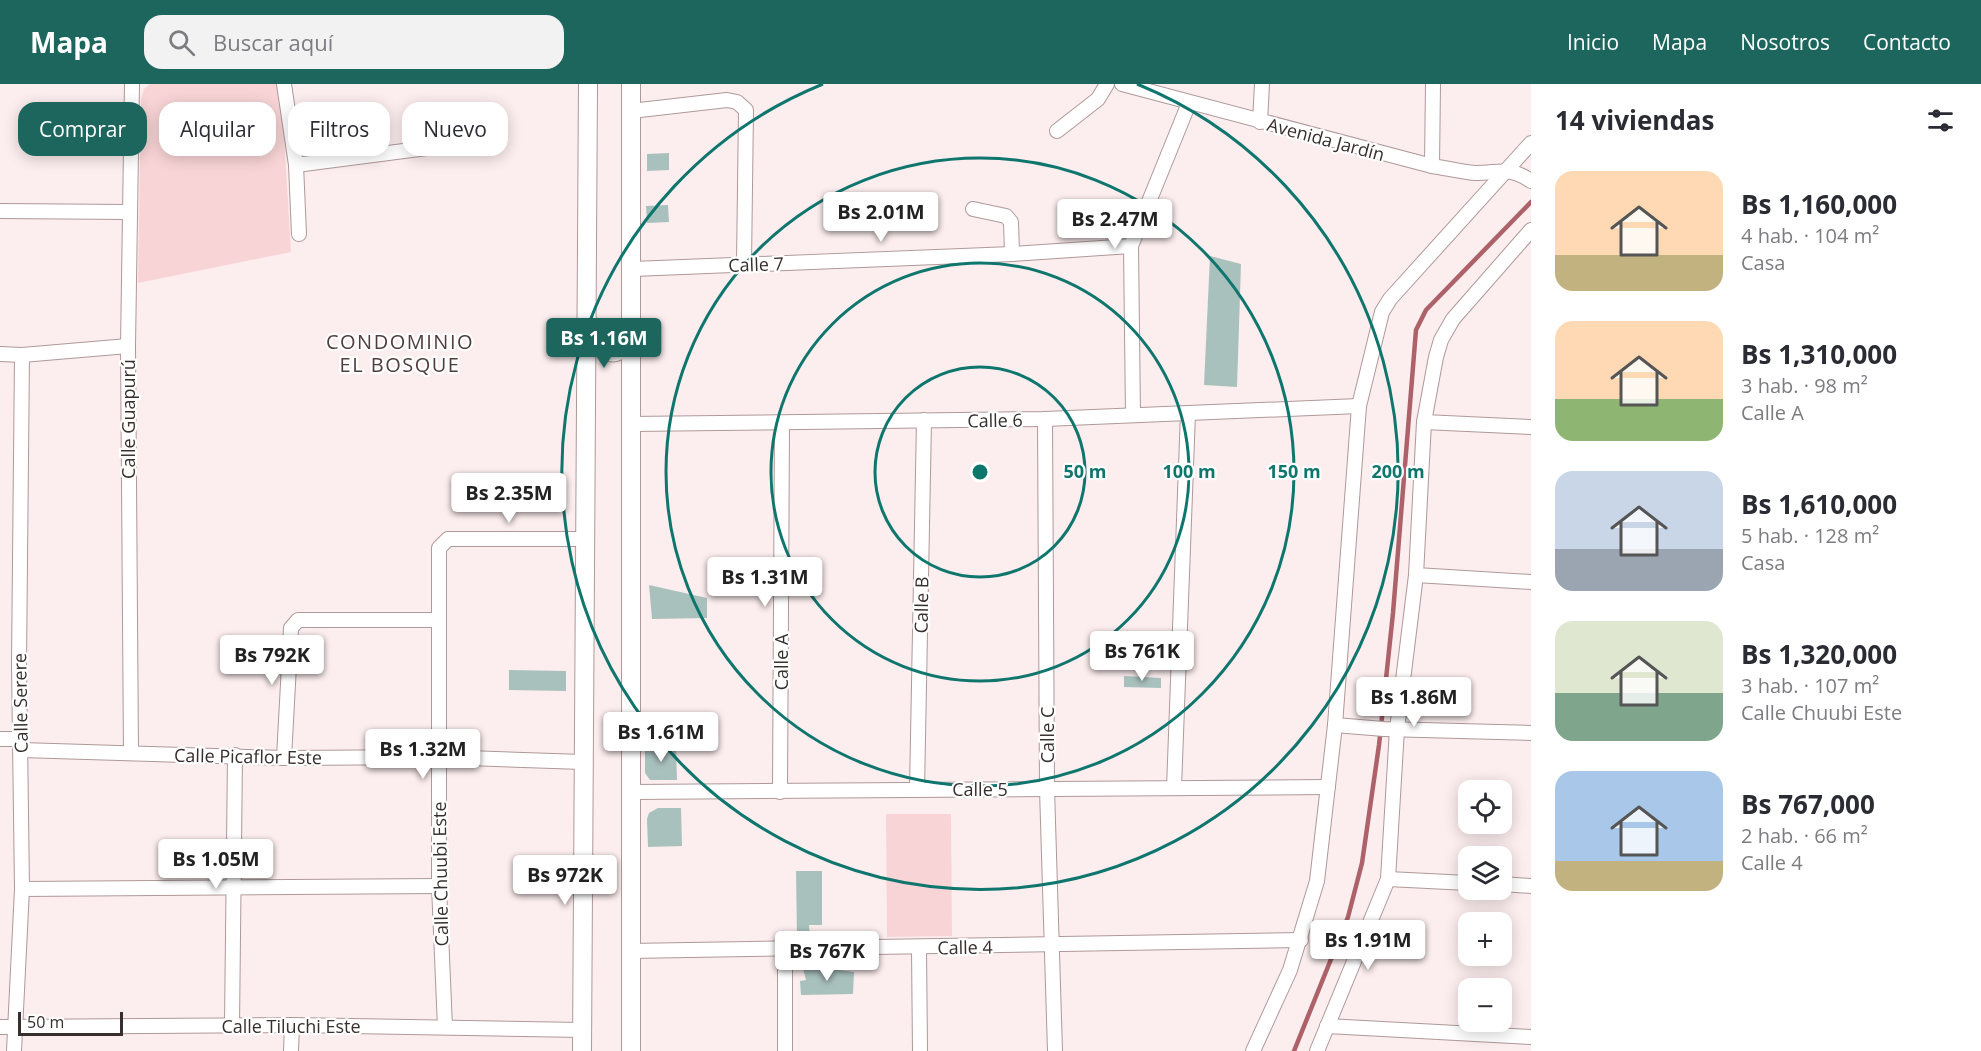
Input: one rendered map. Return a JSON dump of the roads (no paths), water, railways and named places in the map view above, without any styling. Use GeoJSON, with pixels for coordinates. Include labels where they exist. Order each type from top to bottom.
{"type":"FeatureCollection","features":[{"type":"Feature","properties":{"kind":"main road"},"geometry":{"type":"LineString","coordinates":[[582,1051],[588,84]]}},
{"type":"Feature","properties":{"kind":"main road"},"geometry":{"type":"LineString","coordinates":[[631,84],[633,268],[630,381],[633,792],[629,951],[631,1051]]}},
{"type":"Feature","properties":{"kind":"main road"},"geometry":{"type":"LineString","coordinates":[[587,319],[599,346],[608,352],[618,352],[626,347],[633,333]]}},
{"type":"Feature","properties":{"kind":"main road"},"geometry":{"type":"LineString","coordinates":[[586,376],[593,364],[599,360],[608,360],[622,370],[630,381]]}},
{"type":"Feature","properties":{"kind":"street","name":"Calle Guapurú"},"geometry":{"type":"LineString","coordinates":[[130,753],[128,346],[132,84]]}},
{"type":"Feature","properties":{"kind":"street"},"geometry":{"type":"LineString","coordinates":[[284,84],[296,165],[299,234]]}},
{"type":"Feature","properties":{"kind":"street"},"geometry":{"type":"LineString","coordinates":[[1057,131],[1098,99],[1107,84]]}},
{"type":"Feature","properties":{"kind":"street","name":"Avenida Jardín"},"geometry":{"type":"LineString","coordinates":[[1122,84],[1432,166],[1474,173],[1512,171]]}},
{"type":"Feature","properties":{"kind":"street"},"geometry":{"type":"LineString","coordinates":[[1260,122],[1262,84]]}},
{"type":"Feature","properties":{"kind":"street"},"geometry":{"type":"LineString","coordinates":[[1432,166],[1433,84]]}},
{"type":"Feature","properties":{"kind":"street"},"geometry":{"type":"LineString","coordinates":[[632,111],[727,100],[737,102],[746,110],[744,264]]}},
{"type":"Feature","properties":{"kind":"street"},"geometry":{"type":"LineString","coordinates":[[1133,415],[1131,246],[1189,103]]}},
{"type":"Feature","properties":{"kind":"street"},"geometry":{"type":"LineString","coordinates":[[1253,1051],[1301,940],[1317,881],[1335,725],[1359,406],[1382,312],[1390,299],[1512,171],[1531,143]]}},
{"type":"Feature","properties":{"kind":"street"},"geometry":{"type":"LineString","coordinates":[[296,165],[402,151]]}},
{"type":"Feature","properties":{"kind":"street"},"geometry":{"type":"LineString","coordinates":[[1512,171],[1531,182]]}},
{"type":"Feature","properties":{"kind":"street"},"geometry":{"type":"LineString","coordinates":[[973,209],[1006,216],[1011,222],[1012,254]]}},
{"type":"Feature","properties":{"kind":"street"},"geometry":{"type":"LineString","coordinates":[[0,212],[130,213]]}},
{"type":"Feature","properties":{"kind":"street"},"geometry":{"type":"LineString","coordinates":[[1317,1051],[1388,879],[1391,729],[1416,575],[1425,422],[1441,340],[1464,306],[1531,230]]}},
{"type":"Feature","properties":{"kind":"street","name":"Calle 7"},"geometry":{"type":"LineString","coordinates":[[633,268],[1012,254],[1131,246]]}},
{"type":"Feature","properties":{"kind":"street"},"geometry":{"type":"LineString","coordinates":[[0,354],[22,355],[128,346]]}},
{"type":"Feature","properties":{"kind":"street","name":"Calle Serere"},"geometry":{"type":"LineString","coordinates":[[14,1051],[22,889],[19,652],[22,355]]}},
{"type":"Feature","properties":{"kind":"street","name":"Calle 6"},"geometry":{"type":"LineString","coordinates":[[630,424],[782,424],[1045,419],[1359,406]]}},
{"type":"Feature","properties":{"kind":"street"},"geometry":{"type":"LineString","coordinates":[[1174,788],[1188,413]]}},
{"type":"Feature","properties":{"kind":"street","name":"Calle C"},"geometry":{"type":"LineString","coordinates":[[1045,419],[1047,789],[1055,1051]]}},
{"type":"Feature","properties":{"kind":"street","name":"Calle B"},"geometry":{"type":"LineString","coordinates":[[917,790],[924,420]]}},
{"type":"Feature","properties":{"kind":"street"},"geometry":{"type":"LineString","coordinates":[[1425,422],[1531,427]]}},
{"type":"Feature","properties":{"kind":"street","name":"Calle A"},"geometry":{"type":"LineString","coordinates":[[780,792],[782,424]]}},
{"type":"Feature","properties":{"kind":"street","name":"Calle Chuubi Este"},"geometry":{"type":"LineString","coordinates":[[445,1027],[439,886],[439,548],[448,539],[585,539]]}},
{"type":"Feature","properties":{"kind":"street"},"geometry":{"type":"LineString","coordinates":[[1416,575],[1531,582]]}},
{"type":"Feature","properties":{"kind":"street"},"geometry":{"type":"LineString","coordinates":[[284,758],[293,623],[298,620],[439,620]]}},
{"type":"Feature","properties":{"kind":"street"},"geometry":{"type":"LineString","coordinates":[[1335,725],[1531,733]]}},
{"type":"Feature","properties":{"kind":"street","name":"Calle Picaflor Este"},"geometry":{"type":"LineString","coordinates":[[0,739],[21,745],[130,753],[284,758],[439,757],[583,762]]}},
{"type":"Feature","properties":{"kind":"street"},"geometry":{"type":"LineString","coordinates":[[232,1025],[235,755]]}},
{"type":"Feature","properties":{"kind":"street","name":"Calle 5"},"geometry":{"type":"LineString","coordinates":[[633,792],[1328,787]]}},
{"type":"Feature","properties":{"kind":"street"},"geometry":{"type":"LineString","coordinates":[[1388,879],[1458,882]]}},
{"type":"Feature","properties":{"kind":"street"},"geometry":{"type":"LineString","coordinates":[[1512,885],[1531,886]]}},
{"type":"Feature","properties":{"kind":"street"},"geometry":{"type":"LineString","coordinates":[[22,889],[439,886]]}},
{"type":"Feature","properties":{"kind":"street","name":"Calle 4"},"geometry":{"type":"LineString","coordinates":[[629,951],[1051,946],[1301,940]]}},
{"type":"Feature","properties":{"kind":"street"},"geometry":{"type":"LineString","coordinates":[[919,948],[920,1051]]}},
{"type":"Feature","properties":{"kind":"street"},"geometry":{"type":"LineString","coordinates":[[785,949],[785,1051]]}},
{"type":"Feature","properties":{"kind":"street"},"geometry":{"type":"LineString","coordinates":[[291,1051],[292,1025]]}},
{"type":"Feature","properties":{"kind":"street","name":"Calle Tiluchi Este"},"geometry":{"type":"LineString","coordinates":[[0,1027],[292,1025],[582,1030]]}},
{"type":"Feature","properties":{"kind":"street"},"geometry":{"type":"LineString","coordinates":[[1327,1026],[1531,1037]]}},
{"type":"Feature","properties":{"kind":"waterway"},"geometry":{"type":"LineString","coordinates":[[1294,1051],[1348,917],[1362,863],[1379,745],[1393,613],[1416,330],[1426,310],[1531,202]]}},
{"type":"Feature","properties":{"kind":"district","name":"CONDOMINIO EL BOSQUE"},"geometry":{"type":"Point","coordinates":[400,352]}}]}
